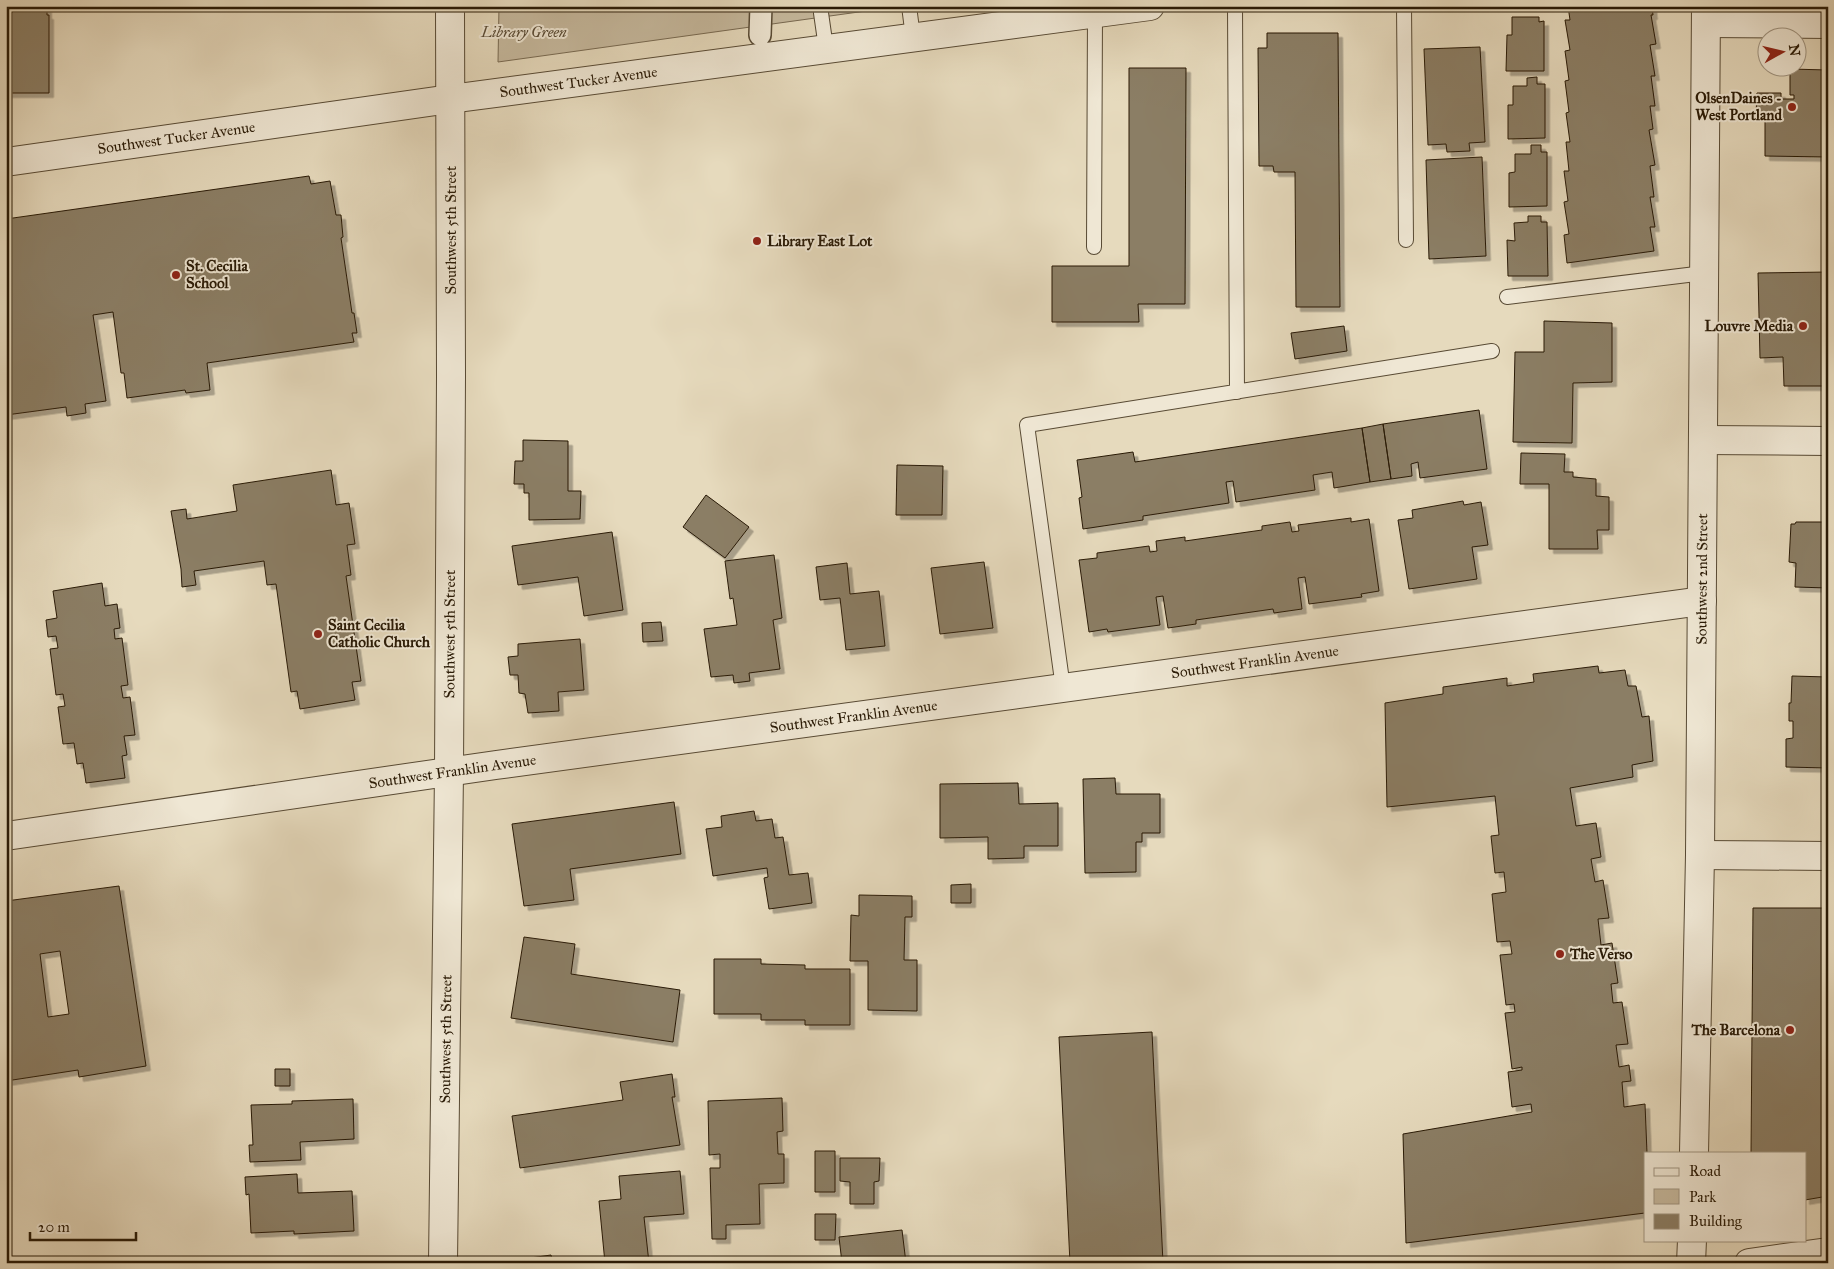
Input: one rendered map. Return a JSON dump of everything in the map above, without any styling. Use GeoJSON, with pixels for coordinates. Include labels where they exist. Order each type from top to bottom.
{"type":"FeatureCollection","features":[{"type":"Feature","properties":{"kind":"street","name":"Southwest 5th Street"},"geometry":{"type":"LineString","coordinates":[[443,1263],[449,772],[450,6]]}},
{"type":"Feature","properties":{"kind":"street"},"geometry":{"type":"LineString","coordinates":[[760,35],[761,6]]}},
{"type":"Feature","properties":{"kind":"street","name":"Southwest Tucker Avenue"},"geometry":{"type":"LineString","coordinates":[[6,162],[450,99],[1150,6]]}},
{"type":"Feature","properties":{"kind":"street"},"geometry":{"type":"LineString","coordinates":[[1706,15],[1828,24]]}},
{"type":"Feature","properties":{"kind":"street","name":"Southwest 2nd Street"},"geometry":{"type":"LineString","coordinates":[[1694,1152],[1700,855],[1706,15]]}},
{"type":"Feature","properties":{"kind":"street"},"geometry":{"type":"LineString","coordinates":[[1703,440],[1828,441]]}},
{"type":"Feature","properties":{"kind":"street","name":"Southwest Franklin Avenue"},"geometry":{"type":"LineString","coordinates":[[6,836],[449,772],[1702,601]]}},
{"type":"Feature","properties":{"kind":"street"},"geometry":{"type":"LineString","coordinates":[[1700,855],[1828,856]]}},
{"type":"Feature","properties":{"kind":"street"},"geometry":{"type":"LineString","coordinates":[[1691,1263],[1692,1242]]}},
{"type":"Feature","properties":{"kind":"street"},"geometry":{"type":"LineString","coordinates":[[1749,1263],[1828,1252]]}},
{"type":"Feature","properties":{"kind":"lane"},"geometry":{"type":"LineString","coordinates":[[822,6],[821,13],[826,48]]}},
{"type":"Feature","properties":{"kind":"lane"},"geometry":{"type":"LineString","coordinates":[[909,6],[913,37]]}},
{"type":"Feature","properties":{"kind":"lane"},"geometry":{"type":"LineString","coordinates":[[1235,6],[1237,392]]}},
{"type":"Feature","properties":{"kind":"lane"},"geometry":{"type":"LineString","coordinates":[[1404,6],[1406,240]]}},
{"type":"Feature","properties":{"kind":"lane"},"geometry":{"type":"LineString","coordinates":[[1094,247],[1095,13]]}},
{"type":"Feature","properties":{"kind":"lane"},"geometry":{"type":"LineString","coordinates":[[1507,297],[1704,273]]}},
{"type":"Feature","properties":{"kind":"lane"},"geometry":{"type":"LineString","coordinates":[[1063,688],[1027,425],[1492,351]]}},
{"type":"Feature","properties":{"kind":"green space","name":"Library Green"},"geometry":{"type":"Polygon","coordinates":[[[499,6],[902,6],[498,62],[499,6]]]}},
{"type":"Feature","properties":{"kind":"building"},"geometry":{"type":"Polygon","coordinates":[[[6,6],[47,6],[47,15],[49,15],[49,93],[6,93],[6,6]]]}},
{"type":"Feature","properties":{"kind":"building"},"geometry":{"type":"Polygon","coordinates":[[[1568,6],[1652,6],[1653,15],[1651,15],[1656,44],[1650,45],[1655,76],[1651,76],[1655,106],[1650,106],[1653,129],[1649,130],[1655,165],[1650,166],[1654,197],[1650,197],[1655,227],[1650,227],[1654,251],[1567,263],[1564,235],[1569,234],[1564,202],[1568,201],[1564,171],[1569,171],[1566,142],[1570,142],[1566,113],[1569,112],[1565,81],[1569,80],[1565,51],[1570,50],[1565,20],[1570,20],[1568,6]]]}},
{"type":"Feature","properties":{"kind":"building"},"geometry":{"type":"Polygon","coordinates":[[[1512,17],[1539,17],[1539,22],[1544,21],[1544,71],[1506,71],[1507,35],[1512,35],[1512,17]]]}},
{"type":"Feature","properties":{"kind":"building"},"geometry":{"type":"Polygon","coordinates":[[[1267,33],[1338,33],[1340,307],[1296,307],[1295,172],[1274,172],[1273,166],[1259,166],[1258,48],[1267,48],[1267,33]]]}},
{"type":"Feature","properties":{"kind":"building"},"geometry":{"type":"Polygon","coordinates":[[[1480,47],[1485,142],[1469,143],[1470,151],[1447,152],[1446,144],[1428,145],[1424,49],[1480,47]]]}},
{"type":"Feature","properties":{"kind":"building"},"geometry":{"type":"Polygon","coordinates":[[[1129,68],[1186,68],[1185,304],[1138,304],[1139,322],[1052,322],[1052,266],[1129,266],[1129,68]]]}},
{"type":"Feature","properties":{"kind":"building","name":"OlsenDaines - West Portland"},"geometry":{"type":"Polygon","coordinates":[[[1806,69],[1828,70],[1828,157],[1765,156],[1765,115],[1756,115],[1757,93],[1781,93],[1781,99],[1794,99],[1794,95],[1790,95],[1790,78],[1806,78],[1806,69]]]}},
{"type":"Feature","properties":{"kind":"building"},"geometry":{"type":"Polygon","coordinates":[[[1537,77],[1537,84],[1545,84],[1545,138],[1508,139],[1508,105],[1513,105],[1513,86],[1527,86],[1527,78],[1537,77]]]}},
{"type":"Feature","properties":{"kind":"building"},"geometry":{"type":"Polygon","coordinates":[[[1531,145],[1541,145],[1541,152],[1547,152],[1547,206],[1509,207],[1509,173],[1515,172],[1515,154],[1531,154],[1531,145]]]}},
{"type":"Feature","properties":{"kind":"building"},"geometry":{"type":"Polygon","coordinates":[[[1482,157],[1486,256],[1429,259],[1426,160],[1482,157]]]}},
{"type":"Feature","properties":{"kind":"building","name":"St. Cecilia School"},"geometry":{"type":"Polygon","coordinates":[[[309,176],[311,184],[330,181],[336,215],[341,215],[343,237],[341,238],[352,313],[354,313],[357,333],[352,333],[354,342],[207,363],[210,390],[186,393],[185,390],[127,398],[124,373],[121,373],[113,312],[93,315],[106,401],[85,404],[86,413],[67,416],[66,407],[6,415],[6,219],[309,176]]]}},
{"type":"Feature","properties":{"kind":"building"},"geometry":{"type":"Polygon","coordinates":[[[1528,216],[1541,216],[1541,222],[1547,222],[1548,276],[1508,276],[1507,240],[1515,241],[1514,223],[1528,222],[1528,216]]]}},
{"type":"Feature","properties":{"kind":"building"},"geometry":{"type":"Polygon","coordinates":[[[1828,272],[1828,386],[1784,386],[1783,357],[1760,358],[1758,273],[1828,272]]]}},
{"type":"Feature","properties":{"kind":"building"},"geometry":{"type":"Polygon","coordinates":[[[1544,321],[1612,323],[1612,382],[1573,383],[1572,443],[1513,442],[1515,352],[1544,352],[1544,321]]]}},
{"type":"Feature","properties":{"kind":"building"},"geometry":{"type":"Polygon","coordinates":[[[1344,326],[1347,351],[1295,359],[1291,333],[1344,326]]]}},
{"type":"Feature","properties":{"kind":"building"},"geometry":{"type":"Polygon","coordinates":[[[1479,410],[1487,469],[1420,478],[1418,462],[1411,464],[1412,476],[1391,479],[1383,424],[1479,410]]]}},
{"type":"Feature","properties":{"kind":"building"},"geometry":{"type":"Polygon","coordinates":[[[1383,424],[1391,479],[1370,482],[1362,428],[1383,424]]]}},
{"type":"Feature","properties":{"kind":"building"},"geometry":{"type":"Polygon","coordinates":[[[1362,428],[1370,482],[1334,488],[1332,472],[1313,475],[1315,490],[1236,502],[1233,481],[1226,482],[1229,503],[1143,516],[1143,520],[1083,529],[1079,498],[1082,497],[1077,460],[1133,452],[1135,462],[1362,428]]]}},
{"type":"Feature","properties":{"kind":"building"},"geometry":{"type":"Polygon","coordinates":[[[523,440],[568,441],[568,491],[581,491],[580,519],[529,520],[529,493],[524,493],[524,484],[514,484],[515,461],[523,461],[523,440]]]}},
{"type":"Feature","properties":{"kind":"building"},"geometry":{"type":"Polygon","coordinates":[[[1521,453],[1565,454],[1564,472],[1573,472],[1573,477],[1596,479],[1596,496],[1609,497],[1609,530],[1597,530],[1598,549],[1549,549],[1549,484],[1520,484],[1521,453]]]}},
{"type":"Feature","properties":{"kind":"building"},"geometry":{"type":"Polygon","coordinates":[[[897,465],[943,466],[942,515],[896,515],[897,465]]]}},
{"type":"Feature","properties":{"kind":"building","name":"Saint Cecilia Catholic Church"},"geometry":{"type":"Polygon","coordinates":[[[331,470],[336,505],[349,503],[355,544],[347,545],[351,575],[346,576],[361,681],[352,682],[355,700],[300,709],[297,691],[291,692],[276,584],[267,585],[264,561],[194,571],[196,585],[182,587],[181,569],[171,511],[186,509],[187,519],[237,511],[233,485],[331,470]]]}},
{"type":"Feature","properties":{"kind":"building"},"geometry":{"type":"Polygon","coordinates":[[[706,495],[749,527],[725,558],[683,527],[706,495]]]}},
{"type":"Feature","properties":{"kind":"building"},"geometry":{"type":"Polygon","coordinates":[[[1463,501],[1464,505],[1481,502],[1488,545],[1472,547],[1477,579],[1409,589],[1398,520],[1413,518],[1412,510],[1463,501]]]}},
{"type":"Feature","properties":{"kind":"building"},"geometry":{"type":"Polygon","coordinates":[[[1351,518],[1351,522],[1369,519],[1379,591],[1361,594],[1362,597],[1309,604],[1305,577],[1298,578],[1302,609],[1274,613],[1273,609],[1196,620],[1196,624],[1168,628],[1163,596],[1156,597],[1160,625],[1108,632],[1107,629],[1089,632],[1079,560],[1097,558],[1097,553],[1149,546],[1150,552],[1157,551],[1156,541],[1185,537],[1185,541],[1262,530],[1262,526],[1290,522],[1292,532],[1299,531],[1298,525],[1351,518]]]}},
{"type":"Feature","properties":{"kind":"building"},"geometry":{"type":"Polygon","coordinates":[[[1796,522],[1828,522],[1828,588],[1795,587],[1796,563],[1789,562],[1791,524],[1796,522]]]}},
{"type":"Feature","properties":{"kind":"building"},"geometry":{"type":"Polygon","coordinates":[[[612,532],[623,610],[584,616],[578,577],[518,585],[512,546],[612,532]]]}},
{"type":"Feature","properties":{"kind":"building"},"geometry":{"type":"Polygon","coordinates":[[[774,555],[782,618],[773,620],[780,669],[749,673],[750,681],[734,683],[733,675],[711,677],[704,629],[737,625],[733,598],[730,599],[725,561],[774,555]]]}},
{"type":"Feature","properties":{"kind":"building"},"geometry":{"type":"Polygon","coordinates":[[[984,562],[993,628],[940,634],[931,568],[984,562]]]}},
{"type":"Feature","properties":{"kind":"building"},"geometry":{"type":"Polygon","coordinates":[[[847,563],[850,594],[879,591],[885,646],[846,650],[840,598],[820,600],[816,567],[847,563]]]}},
{"type":"Feature","properties":{"kind":"building"},"geometry":{"type":"Polygon","coordinates":[[[102,583],[105,606],[117,604],[120,628],[114,629],[115,639],[122,638],[128,685],[121,686],[123,698],[130,697],[135,735],[124,736],[127,755],[122,756],[125,778],[86,783],[83,763],[77,764],[74,743],[63,744],[58,707],[65,706],[63,694],[56,695],[50,649],[58,648],[56,636],[48,637],[46,620],[57,618],[53,591],[102,583]]]}},
{"type":"Feature","properties":{"kind":"building"},"geometry":{"type":"Polygon","coordinates":[[[661,622],[663,641],[643,642],[642,623],[661,622]]]}},
{"type":"Feature","properties":{"kind":"building"},"geometry":{"type":"Polygon","coordinates":[[[580,639],[584,690],[558,692],[559,711],[528,713],[525,694],[519,693],[518,675],[510,675],[508,657],[518,656],[518,644],[580,639]]]}},
{"type":"Feature","properties":{"kind":"building","name":"The Verso"},"geometry":{"type":"Polygon","coordinates":[[[1598,666],[1599,673],[1625,670],[1628,686],[1636,686],[1642,717],[1649,716],[1653,761],[1632,765],[1633,777],[1570,788],[1576,826],[1596,823],[1601,857],[1591,859],[1595,882],[1603,880],[1609,918],[1598,919],[1601,945],[1612,943],[1618,983],[1611,984],[1613,1003],[1622,1002],[1628,1044],[1616,1045],[1619,1067],[1629,1065],[1631,1081],[1622,1082],[1624,1107],[1645,1104],[1647,1152],[1644,1152],[1644,1213],[1406,1243],[1403,1134],[1532,1112],[1531,1104],[1512,1107],[1508,1072],[1522,1070],[1522,1067],[1512,1069],[1505,1013],[1515,1012],[1514,1004],[1506,1005],[1500,955],[1512,954],[1510,941],[1497,942],[1492,894],[1506,892],[1504,872],[1495,873],[1491,836],[1499,835],[1495,796],[1387,807],[1385,703],[1443,694],[1443,687],[1507,678],[1507,686],[1534,682],[1533,674],[1598,666]]]}},
{"type":"Feature","properties":{"kind":"building"},"geometry":{"type":"Polygon","coordinates":[[[1792,676],[1828,677],[1825,737],[1828,737],[1828,768],[1786,767],[1786,739],[1793,738],[1793,721],[1789,721],[1792,676]]]}},
{"type":"Feature","properties":{"kind":"building"},"geometry":{"type":"Polygon","coordinates":[[[1115,778],[1116,794],[1160,794],[1160,833],[1142,833],[1142,842],[1136,842],[1136,872],[1085,873],[1083,779],[1115,778]]]}},
{"type":"Feature","properties":{"kind":"building"},"geometry":{"type":"Polygon","coordinates":[[[1018,783],[1019,804],[1058,803],[1058,846],[1024,846],[1024,858],[988,859],[988,837],[940,838],[940,784],[1018,783]]]}},
{"type":"Feature","properties":{"kind":"building"},"geometry":{"type":"Polygon","coordinates":[[[674,802],[681,854],[570,869],[574,900],[524,906],[512,824],[674,802]]]}},
{"type":"Feature","properties":{"kind":"building"},"geometry":{"type":"Polygon","coordinates":[[[754,811],[756,821],[772,819],[775,838],[783,837],[789,875],[808,873],[812,903],[769,909],[764,878],[768,877],[767,868],[713,876],[706,829],[722,827],[721,816],[754,811]]]}},
{"type":"Feature","properties":{"kind":"building"},"geometry":{"type":"Polygon","coordinates":[[[971,884],[971,903],[951,903],[951,885],[971,884]]]}},
{"type":"Feature","properties":{"kind":"building"},"geometry":{"type":"Polygon","coordinates":[[[119,886],[146,1066],[79,1077],[78,1070],[6,1081],[6,901],[119,886]],[[60,951],[40,954],[48,1017],[69,1014],[60,951]]]}},
{"type":"Feature","properties":{"kind":"building"},"geometry":{"type":"Polygon","coordinates":[[[859,895],[912,896],[912,917],[905,917],[904,960],[917,960],[917,1011],[868,1010],[868,961],[850,961],[851,915],[859,916],[859,895]]]}},
{"type":"Feature","properties":{"kind":"building","name":"The Barcelona"},"geometry":{"type":"Polygon","coordinates":[[[1753,908],[1828,908],[1828,1196],[1806,1200],[1806,1152],[1751,1152],[1753,908]]]}},
{"type":"Feature","properties":{"kind":"building"},"geometry":{"type":"Polygon","coordinates":[[[524,937],[575,944],[571,974],[680,990],[673,1042],[511,1018],[524,937]]]}},
{"type":"Feature","properties":{"kind":"building"},"geometry":{"type":"Polygon","coordinates":[[[714,959],[761,959],[761,964],[805,965],[805,969],[850,969],[850,1025],[805,1025],[805,1020],[761,1020],[761,1014],[714,1014],[714,959]]]}},
{"type":"Feature","properties":{"kind":"building"},"geometry":{"type":"Polygon","coordinates":[[[1152,1032],[1163,1263],[1070,1263],[1059,1037],[1152,1032]]]}},
{"type":"Feature","properties":{"kind":"building"},"geometry":{"type":"Polygon","coordinates":[[[275,1069],[290,1069],[290,1086],[275,1086],[275,1069]]]}},
{"type":"Feature","properties":{"kind":"building"},"geometry":{"type":"Polygon","coordinates":[[[672,1074],[675,1097],[672,1097],[680,1145],[520,1168],[512,1116],[623,1100],[620,1082],[672,1074]]]}},
{"type":"Feature","properties":{"kind":"building"},"geometry":{"type":"Polygon","coordinates":[[[782,1098],[783,1131],[777,1132],[778,1154],[784,1154],[784,1183],[759,1184],[760,1224],[726,1225],[726,1239],[712,1239],[710,1168],[720,1168],[720,1154],[709,1155],[708,1101],[782,1098]]]}},
{"type":"Feature","properties":{"kind":"building"},"geometry":{"type":"Polygon","coordinates":[[[353,1099],[354,1139],[300,1142],[301,1160],[250,1162],[249,1145],[253,1145],[251,1105],[292,1104],[292,1101],[353,1099]]]}},
{"type":"Feature","properties":{"kind":"building"},"geometry":{"type":"Polygon","coordinates":[[[815,1151],[835,1151],[835,1192],[815,1192],[815,1151]]]}},
{"type":"Feature","properties":{"kind":"building"},"geometry":{"type":"Polygon","coordinates":[[[840,1158],[880,1158],[879,1181],[874,1182],[874,1204],[850,1204],[850,1182],[840,1181],[840,1158]]]}},
{"type":"Feature","properties":{"kind":"building"},"geometry":{"type":"Polygon","coordinates":[[[680,1171],[684,1214],[644,1217],[649,1263],[605,1263],[599,1201],[621,1199],[619,1176],[680,1171]]]}},
{"type":"Feature","properties":{"kind":"building"},"geometry":{"type":"Polygon","coordinates":[[[297,1174],[298,1193],[352,1191],[354,1231],[294,1234],[294,1231],[251,1233],[249,1194],[246,1195],[245,1177],[297,1174]]]}},
{"type":"Feature","properties":{"kind":"building"},"geometry":{"type":"Polygon","coordinates":[[[815,1214],[836,1214],[835,1240],[815,1240],[815,1214]]]}},
{"type":"Feature","properties":{"kind":"building"},"geometry":{"type":"Polygon","coordinates":[[[902,1230],[906,1263],[842,1263],[839,1237],[902,1230]]]}},
{"type":"Feature","properties":{"kind":"building"},"geometry":{"type":"Polygon","coordinates":[[[551,1255],[553,1263],[523,1263],[523,1259],[551,1255]]]}},
{"type":"Feature","properties":{"kind":"place","name":"OlsenDaines - West Portland"},"geometry":{"type":"Point","coordinates":[1792,107]}},
{"type":"Feature","properties":{"kind":"place","name":"Library East Lot"},"geometry":{"type":"Point","coordinates":[757,241]}},
{"type":"Feature","properties":{"kind":"place","name":"St. Cecilia School"},"geometry":{"type":"Point","coordinates":[176,275]}},
{"type":"Feature","properties":{"kind":"place","name":"Louvre Media"},"geometry":{"type":"Point","coordinates":[1803,326]}},
{"type":"Feature","properties":{"kind":"place","name":"Saint Cecilia Catholic Church"},"geometry":{"type":"Point","coordinates":[318,634]}},
{"type":"Feature","properties":{"kind":"place","name":"The Verso"},"geometry":{"type":"Point","coordinates":[1560,954]}},
{"type":"Feature","properties":{"kind":"place","name":"The Barcelona"},"geometry":{"type":"Point","coordinates":[1790,1030]}}]}
